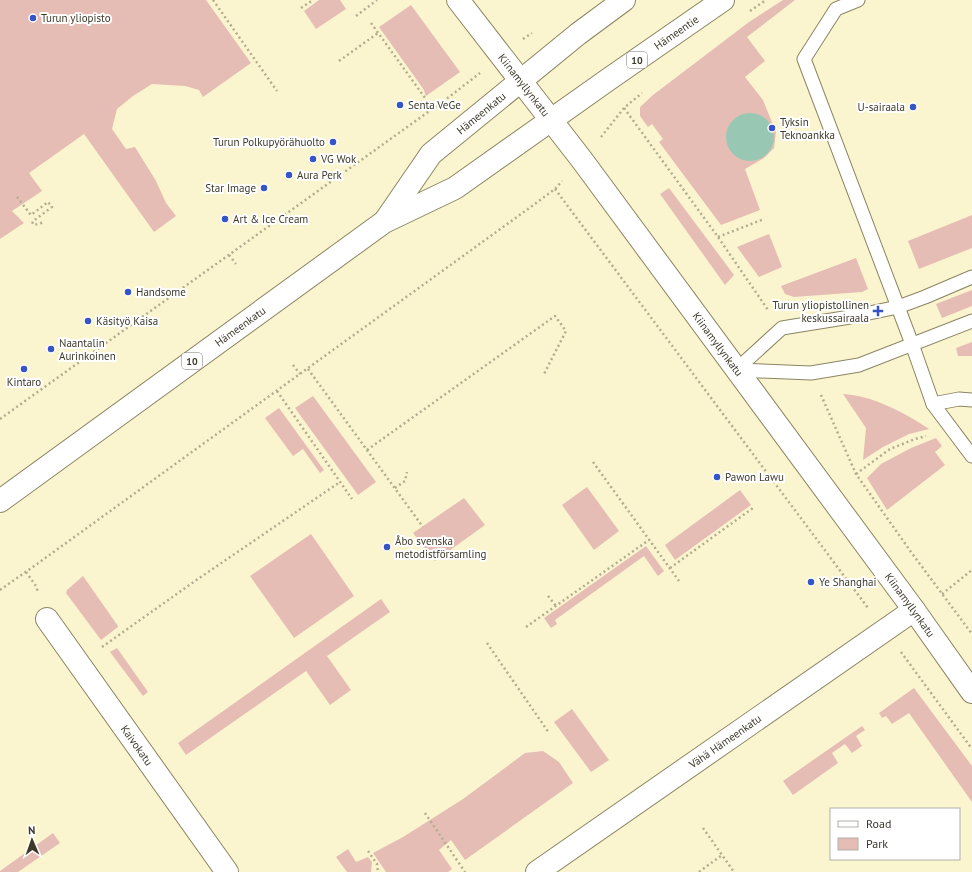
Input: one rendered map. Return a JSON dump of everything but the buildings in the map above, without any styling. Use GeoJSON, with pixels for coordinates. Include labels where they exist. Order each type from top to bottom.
{"type":"FeatureCollection","features":[{"type":"Feature","properties":{"kind":"main road","name":"Kiinamyllynkatu"},"geometry":{"type":"LineString","coordinates":[[458,0],[551,120],[914,610],[972,692]]}},
{"type":"Feature","properties":{"kind":"main road","name":"10"},"geometry":{"type":"LineString","coordinates":[[520,80],[624,0]]}},
{"type":"Feature","properties":{"kind":"main road","name":"Hämeentie"},"geometry":{"type":"LineString","coordinates":[[551,120],[723,0]]}},
{"type":"Feature","properties":{"kind":"main road","name":"Hämeenkatu"},"geometry":{"type":"LineString","coordinates":[[384,222],[431,154],[520,80]]}},
{"type":"Feature","properties":{"kind":"main road","name":"Hämeenkatu"},"geometry":{"type":"LineString","coordinates":[[0,501],[384,222],[455,188],[551,120]]}},
{"type":"Feature","properties":{"kind":"main road","name":"Vähä Hämeenkatu"},"geometry":{"type":"LineString","coordinates":[[537,872],[914,610]]}},
{"type":"Feature","properties":{"kind":"main road","name":"Kaivokatu"},"geometry":{"type":"LineString","coordinates":[[47,619],[227,872]]}},
{"type":"Feature","properties":{"kind":"lane"},"geometry":{"type":"LineString","coordinates":[[858,0],[836,9],[804,59],[912,344],[933,404],[972,456]]}},
{"type":"Feature","properties":{"kind":"lane"},"geometry":{"type":"LineString","coordinates":[[736,370],[782,328],[850,317],[898,307],[972,277]]}},
{"type":"Feature","properties":{"kind":"lane"},"geometry":{"type":"LineString","coordinates":[[736,370],[811,373],[859,365],[972,321]]}},
{"type":"Feature","properties":{"kind":"lane"},"geometry":{"type":"LineString","coordinates":[[933,404],[959,400],[972,400]]}},
{"type":"Feature","properties":{"kind":"path"},"geometry":{"type":"LineString","coordinates":[[213,0],[277,91]]}},
{"type":"Feature","properties":{"kind":"path"},"geometry":{"type":"LineString","coordinates":[[301,8],[313,0]]}},
{"type":"Feature","properties":{"kind":"path"},"geometry":{"type":"LineString","coordinates":[[356,16],[377,0]]}},
{"type":"Feature","properties":{"kind":"path"},"geometry":{"type":"LineString","coordinates":[[371,23],[433,109]]}},
{"type":"Feature","properties":{"kind":"path"},"geometry":{"type":"LineString","coordinates":[[339,61],[378,33]]}},
{"type":"Feature","properties":{"kind":"path"},"geometry":{"type":"LineString","coordinates":[[0,419],[433,109],[474,77]]}},
{"type":"Feature","properties":{"kind":"path"},"geometry":{"type":"LineString","coordinates":[[624,108],[718,236],[763,303]]}},
{"type":"Feature","properties":{"kind":"path"},"geometry":{"type":"LineString","coordinates":[[0,590],[308,369],[555,189],[972,749]]}},
{"type":"Feature","properties":{"kind":"path"},"geometry":{"type":"LineString","coordinates":[[17,197],[31,215],[48,202],[52,207],[32,222],[34,225],[45,222]]}},
{"type":"Feature","properties":{"kind":"path"},"geometry":{"type":"LineString","coordinates":[[718,236],[764,219]]}},
{"type":"Feature","properties":{"kind":"path"},"geometry":{"type":"LineString","coordinates":[[229,255],[236,264]]}},
{"type":"Feature","properties":{"kind":"path"},"geometry":{"type":"LineString","coordinates":[[367,450],[555,316],[566,331],[544,374]]}},
{"type":"Feature","properties":{"kind":"path"},"geometry":{"type":"LineString","coordinates":[[293,365],[300,374]]}},
{"type":"Feature","properties":{"kind":"path"},"geometry":{"type":"LineString","coordinates":[[308,369],[423,527]]}},
{"type":"Feature","properties":{"kind":"path"},"geometry":{"type":"LineString","coordinates":[[276,391],[352,499]]}},
{"type":"Feature","properties":{"kind":"path"},"geometry":{"type":"LineString","coordinates":[[822,396],[856,474],[911,552],[972,634]]}},
{"type":"Feature","properties":{"kind":"path"},"geometry":{"type":"LineString","coordinates":[[856,474],[890,449],[927,436]]}},
{"type":"Feature","properties":{"kind":"path"},"geometry":{"type":"LineString","coordinates":[[593,462],[679,581]]}},
{"type":"Feature","properties":{"kind":"path"},"geometry":{"type":"LineString","coordinates":[[395,488],[405,481],[407,472]]}},
{"type":"Feature","properties":{"kind":"path"},"geometry":{"type":"LineString","coordinates":[[100,648],[201,576],[340,482]]}},
{"type":"Feature","properties":{"kind":"path"},"geometry":{"type":"LineString","coordinates":[[670,568],[753,508]]}},
{"type":"Feature","properties":{"kind":"path"},"geometry":{"type":"LineString","coordinates":[[526,628],[649,540]]}},
{"type":"Feature","properties":{"kind":"path"},"geometry":{"type":"LineString","coordinates":[[942,594],[972,570]]}},
{"type":"Feature","properties":{"kind":"path"},"geometry":{"type":"LineString","coordinates":[[548,596],[556,606]]}},
{"type":"Feature","properties":{"kind":"path"},"geometry":{"type":"LineString","coordinates":[[487,642],[549,733]]}},
{"type":"Feature","properties":{"kind":"path"},"geometry":{"type":"LineString","coordinates":[[425,813],[465,872]]}},
{"type":"Feature","properties":{"kind":"path"},"geometry":{"type":"LineString","coordinates":[[703,828],[734,872]]}},
{"type":"Feature","properties":{"kind":"path"},"geometry":{"type":"LineString","coordinates":[[368,851],[377,864],[378,872]]}},
{"type":"Feature","properties":{"kind":"path"},"geometry":{"type":"LineString","coordinates":[[699,872],[722,855]]}},
{"type":"Feature","properties":{"kind":"green space"},"geometry":{"type":"Polygon","coordinates":[[[0,0],[206,0],[251,63],[203,97],[199,90],[185,86],[152,84],[133,96],[117,109],[112,129],[126,149],[135,147],[156,181],[166,203],[176,216],[154,232],[84,134],[29,173],[42,191],[12,211],[24,223],[0,239],[0,0]]]}},
{"type":"Feature","properties":{"kind":"green space"},"geometry":{"type":"Polygon","coordinates":[[[319,0],[340,0],[346,9],[316,29],[304,11],[319,0]]]}},
{"type":"Feature","properties":{"kind":"green space"},"geometry":{"type":"Polygon","coordinates":[[[783,0],[795,0],[747,37],[765,61],[745,77],[763,100],[776,132],[774,148],[764,158],[745,169],[760,210],[721,225],[659,142],[663,139],[652,124],[648,127],[640,116],[640,107],[653,95],[749,22],[783,0]]]}},
{"type":"Feature","properties":{"kind":"green space"},"geometry":{"type":"Polygon","coordinates":[[[411,5],[460,72],[426,96],[424,90],[379,27],[411,5]]]}},
{"type":"Feature","properties":{"kind":"green space"},"geometry":{"type":"Polygon","coordinates":[[[669,188],[734,275],[725,285],[660,194],[669,188]]]}},
{"type":"Feature","properties":{"kind":"green space"},"geometry":{"type":"Polygon","coordinates":[[[972,215],[972,248],[919,269],[908,241],[972,215]]]}},
{"type":"Feature","properties":{"kind":"green space"},"geometry":{"type":"Polygon","coordinates":[[[769,234],[782,267],[759,277],[737,247],[769,234]]]}},
{"type":"Feature","properties":{"kind":"green space"},"geometry":{"type":"Polygon","coordinates":[[[856,258],[868,289],[862,292],[794,297],[785,294],[781,286],[856,258]]]}},
{"type":"Feature","properties":{"kind":"green space"},"geometry":{"type":"Polygon","coordinates":[[[972,290],[972,306],[942,318],[936,304],[972,290]]]}},
{"type":"Feature","properties":{"kind":"green space"},"geometry":{"type":"Polygon","coordinates":[[[972,342],[972,356],[958,356],[956,348],[972,342]]]}},
{"type":"Feature","properties":{"kind":"green space"},"geometry":{"type":"Polygon","coordinates":[[[843,394],[854,395],[876,401],[899,411],[929,429],[909,434],[883,447],[863,460],[866,428],[843,394]]]}},
{"type":"Feature","properties":{"kind":"green space"},"geometry":{"type":"Polygon","coordinates":[[[313,396],[376,482],[358,495],[295,408],[313,396]]]}},
{"type":"Feature","properties":{"kind":"green space"},"geometry":{"type":"Polygon","coordinates":[[[279,408],[324,470],[320,473],[303,449],[293,456],[265,418],[279,408]]]}},
{"type":"Feature","properties":{"kind":"green space"},"geometry":{"type":"Polygon","coordinates":[[[936,438],[942,446],[935,452],[945,465],[887,510],[867,478],[881,464],[911,448],[936,438]]]}},
{"type":"Feature","properties":{"kind":"green space"},"geometry":{"type":"Polygon","coordinates":[[[587,487],[619,531],[594,550],[562,505],[587,487]]]}},
{"type":"Feature","properties":{"kind":"green space"},"geometry":{"type":"Polygon","coordinates":[[[740,490],[751,505],[675,560],[665,545],[740,490]]]}},
{"type":"Feature","properties":{"kind":"green space"},"geometry":{"type":"Polygon","coordinates":[[[464,498],[485,525],[435,561],[413,533],[464,498]]]}},
{"type":"Feature","properties":{"kind":"green space"},"geometry":{"type":"Polygon","coordinates":[[[311,534],[354,596],[294,638],[250,576],[311,534]]]}},
{"type":"Feature","properties":{"kind":"green space"},"geometry":{"type":"Polygon","coordinates":[[[646,546],[664,571],[658,576],[644,556],[555,620],[557,624],[551,628],[544,618],[646,546]]]}},
{"type":"Feature","properties":{"kind":"green space"},"geometry":{"type":"Polygon","coordinates":[[[83,576],[118,626],[101,640],[66,593],[67,590],[83,576]]]}},
{"type":"Feature","properties":{"kind":"green space"},"geometry":{"type":"Polygon","coordinates":[[[381,599],[390,612],[327,656],[351,690],[330,705],[306,671],[186,755],[178,743],[381,599]]]}},
{"type":"Feature","properties":{"kind":"green space"},"geometry":{"type":"Polygon","coordinates":[[[117,648],[148,692],[143,696],[110,652],[117,648]]]}},
{"type":"Feature","properties":{"kind":"green space"},"geometry":{"type":"Polygon","coordinates":[[[914,688],[972,766],[972,802],[909,713],[892,724],[886,716],[882,718],[879,713],[914,688]]]}},
{"type":"Feature","properties":{"kind":"green space"},"geometry":{"type":"Polygon","coordinates":[[[572,709],[609,760],[591,772],[554,722],[572,709]]]}},
{"type":"Feature","properties":{"kind":"green space"},"geometry":{"type":"Polygon","coordinates":[[[862,726],[865,730],[856,736],[862,746],[852,753],[845,744],[832,753],[838,763],[793,795],[783,781],[862,726]]]}},
{"type":"Feature","properties":{"kind":"green space"},"geometry":{"type":"Polygon","coordinates":[[[543,751],[559,762],[573,783],[465,860],[451,840],[439,850],[452,869],[448,872],[386,872],[373,853],[403,837],[463,799],[525,753],[543,751]]]}},
{"type":"Feature","properties":{"kind":"green space"},"geometry":{"type":"Polygon","coordinates":[[[53,833],[60,843],[18,872],[0,872],[0,871],[53,833]]]}},
{"type":"Feature","properties":{"kind":"green space"},"geometry":{"type":"Polygon","coordinates":[[[348,849],[356,862],[368,857],[372,862],[371,872],[347,872],[336,857],[348,849]]]}},
{"type":"Feature","properties":{"kind":"shaded area"},"geometry":{"type":"Polygon","coordinates":[[[750,113],[759,115],[767,120],[772,128],[774,137],[772,146],[767,154],[759,159],[750,161],[741,159],[733,154],[728,146],[726,137],[728,128],[733,120],[741,115],[750,113]]]}},
{"type":"Feature","properties":{"kind":"place","name":"Turun yliopisto"},"geometry":{"type":"Point","coordinates":[33,18]}},
{"type":"Feature","properties":{"kind":"place","name":"Senta VeGe"},"geometry":{"type":"Point","coordinates":[400,105]}},
{"type":"Feature","properties":{"kind":"place","name":"U-sairaala"},"geometry":{"type":"Point","coordinates":[913,107]}},
{"type":"Feature","properties":{"kind":"place","name":"Tyksin Teknoankka"},"geometry":{"type":"Point","coordinates":[772,128]}},
{"type":"Feature","properties":{"kind":"place","name":"Turun Polkupyörähuolto"},"geometry":{"type":"Point","coordinates":[333,142]}},
{"type":"Feature","properties":{"kind":"place","name":"VG Wok"},"geometry":{"type":"Point","coordinates":[313,159]}},
{"type":"Feature","properties":{"kind":"place","name":"Aura Perk"},"geometry":{"type":"Point","coordinates":[289,175]}},
{"type":"Feature","properties":{"kind":"place","name":"Star Image"},"geometry":{"type":"Point","coordinates":[264,188]}},
{"type":"Feature","properties":{"kind":"place","name":"Art & Ice Cream"},"geometry":{"type":"Point","coordinates":[225,219]}},
{"type":"Feature","properties":{"kind":"place","name":"Handsome"},"geometry":{"type":"Point","coordinates":[128,292]}},
{"type":"Feature","properties":{"kind":"place","name":"Turun yliopistollinen keskussairaala"},"geometry":{"type":"Point","coordinates":[878,311]}},
{"type":"Feature","properties":{"kind":"place","name":"Käsityö Kaisa"},"geometry":{"type":"Point","coordinates":[88,321]}},
{"type":"Feature","properties":{"kind":"place","name":"Naantalin Aurinkoinen"},"geometry":{"type":"Point","coordinates":[51,349]}},
{"type":"Feature","properties":{"kind":"place","name":"Kintaro"},"geometry":{"type":"Point","coordinates":[24,369]}},
{"type":"Feature","properties":{"kind":"place","name":"Pawon Lawu"},"geometry":{"type":"Point","coordinates":[717,477]}},
{"type":"Feature","properties":{"kind":"place","name":"Åbo svenska metodistförsamling"},"geometry":{"type":"Point","coordinates":[387,547]}},
{"type":"Feature","properties":{"kind":"place","name":"Ye Shanghai"},"geometry":{"type":"Point","coordinates":[811,582]}}]}
